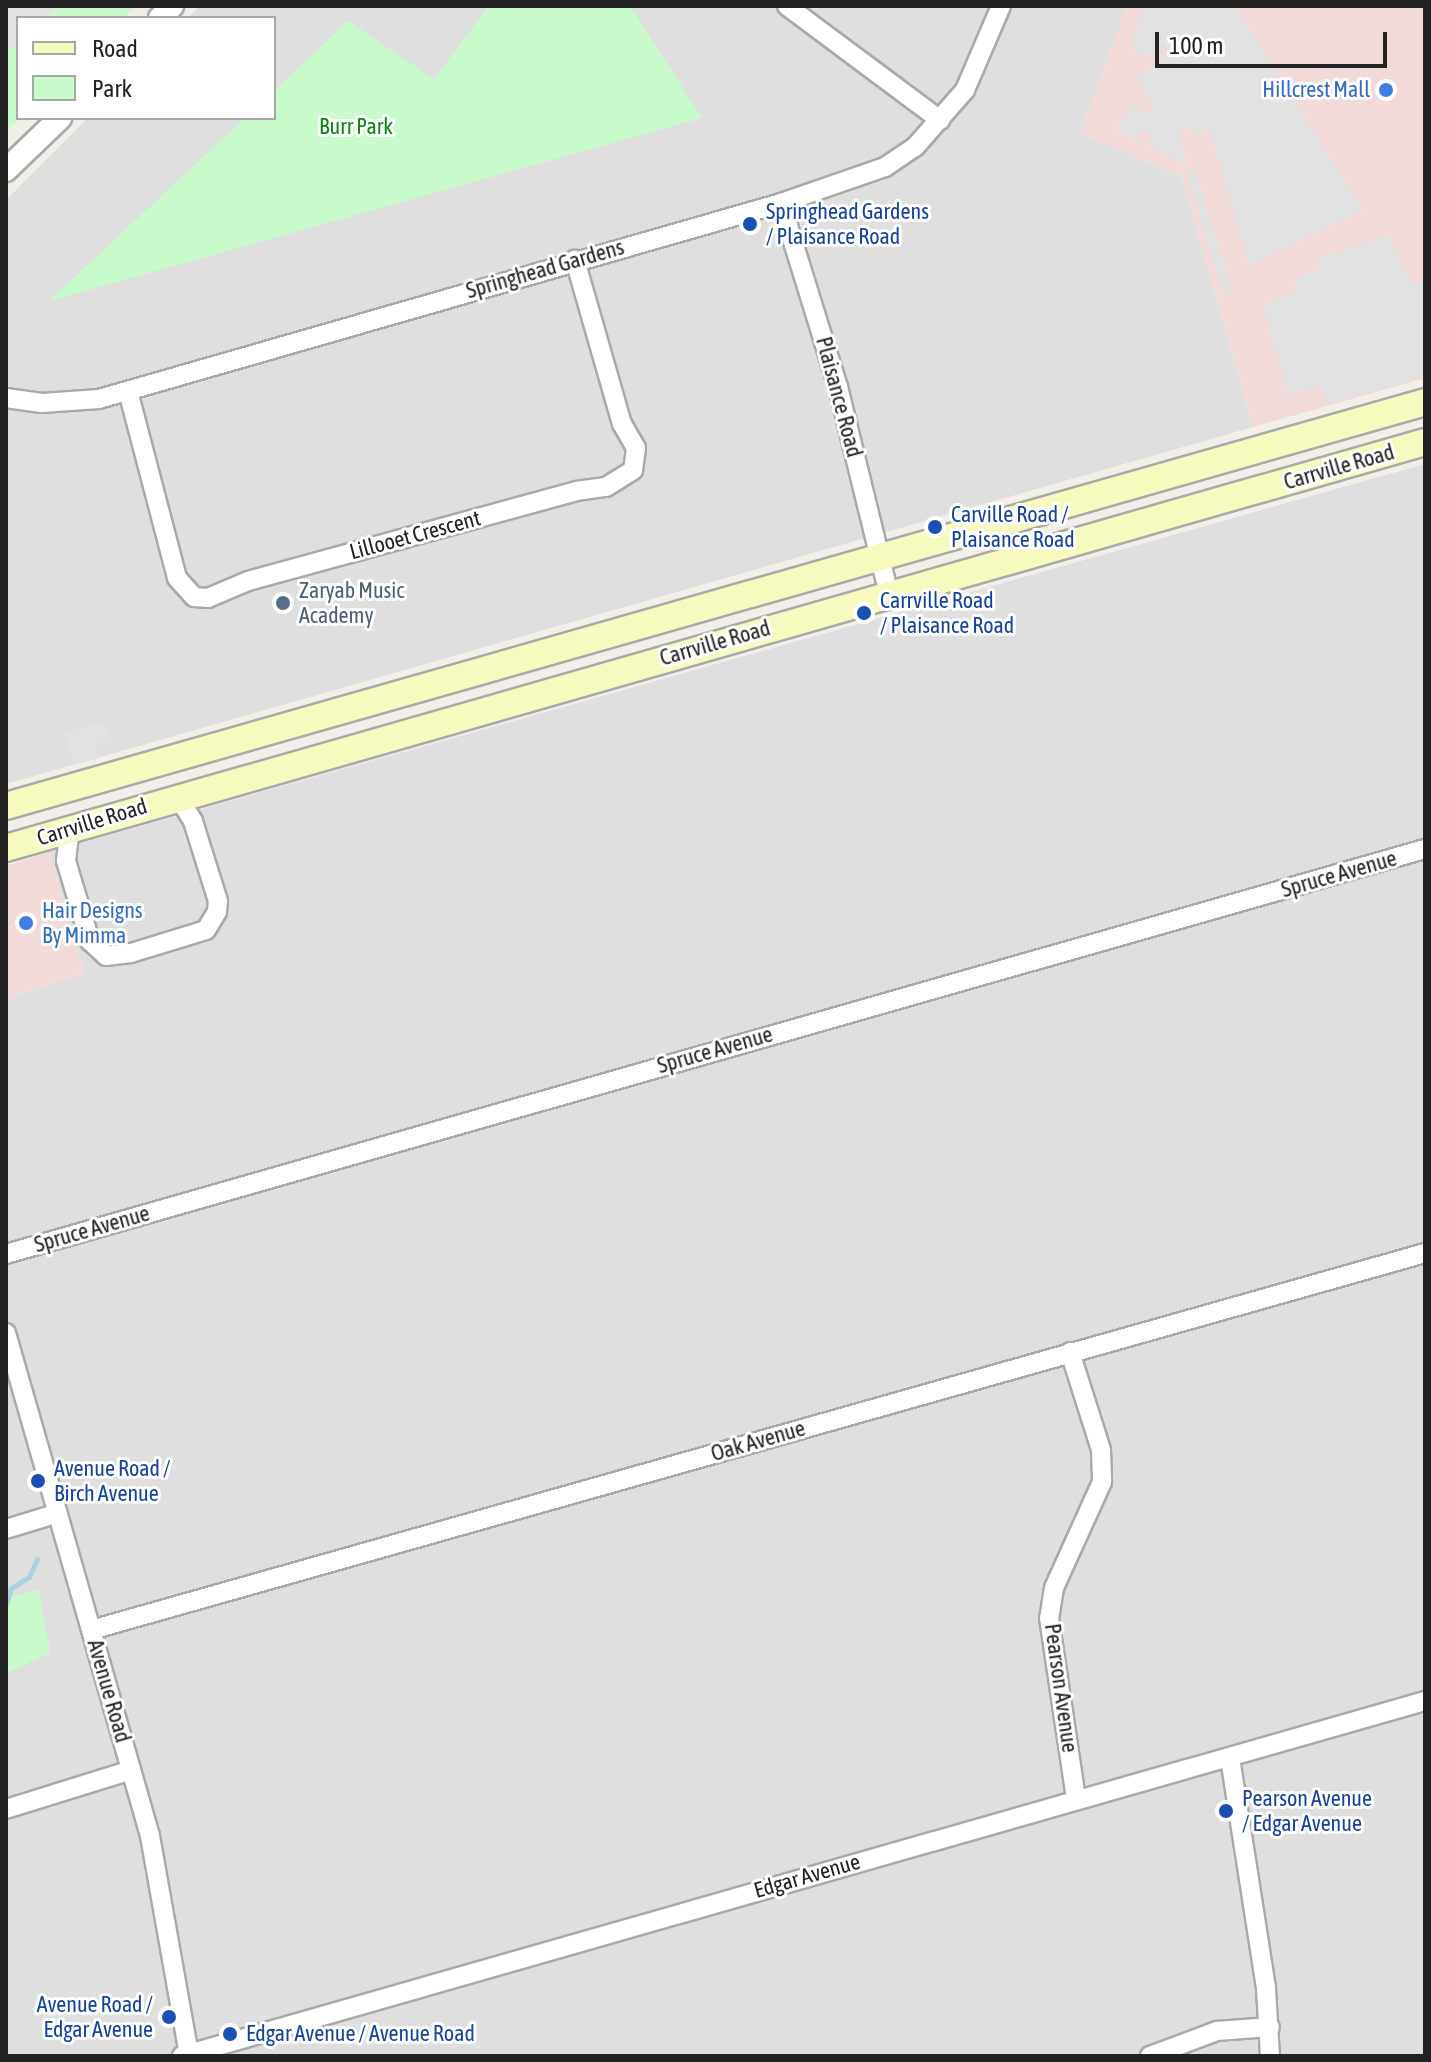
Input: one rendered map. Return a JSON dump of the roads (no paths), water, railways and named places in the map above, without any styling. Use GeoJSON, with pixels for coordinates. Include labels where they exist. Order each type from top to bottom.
{"type":"FeatureCollection","features":[{"type":"Feature","properties":{"kind":"main road","name":"Carrville Road"},"geometry":{"type":"LineString","coordinates":[[6,806],[1425,402]]}},
{"type":"Feature","properties":{"kind":"main road","name":"Carrville Road"},"geometry":{"type":"LineString","coordinates":[[6,848],[1425,442]]}},
{"type":"Feature","properties":{"kind":"main road"},"geometry":{"type":"LineString","coordinates":[[337,713],[350,750]]}},
{"type":"Feature","properties":{"kind":"street"},"geometry":{"type":"LineString","coordinates":[[787,6],[940,120]]}},
{"type":"Feature","properties":{"kind":"street","name":"Springhead Gardens"},"geometry":{"type":"LineString","coordinates":[[6,398],[67,403],[128,391],[781,203],[885,167],[915,147],[965,90],[1001,6]]}},
{"type":"Feature","properties":{"kind":"street"},"geometry":{"type":"LineString","coordinates":[[6,170],[58,120]]}},
{"type":"Feature","properties":{"kind":"street","name":"Plaisance Road"},"geometry":{"type":"LineString","coordinates":[[781,203],[838,387],[889,594]]}},
{"type":"Feature","properties":{"kind":"street","name":"Lillooet Crescent"},"geometry":{"type":"LineString","coordinates":[[128,391],[177,578],[194,597],[208,598],[237,585],[561,495],[606,487],[633,470],[636,448],[622,424],[575,260]]}},
{"type":"Feature","properties":{"kind":"street"},"geometry":{"type":"LineString","coordinates":[[70,828],[66,861],[90,941],[106,956],[131,953],[206,930],[217,912],[218,901],[193,821],[178,797]]}},
{"type":"Feature","properties":{"kind":"street","name":"Spruce Avenue"},"geometry":{"type":"LineString","coordinates":[[6,1254],[1425,849]]}},
{"type":"Feature","properties":{"kind":"street","name":"Oak Avenue"},"geometry":{"type":"LineString","coordinates":[[91,1630],[1425,1253]]}},
{"type":"Feature","properties":{"kind":"street","name":"Avenue Road"},"geometry":{"type":"LineString","coordinates":[[6,1333],[55,1514],[150,1836],[186,2055]]}},
{"type":"Feature","properties":{"kind":"street","name":"Pearson Avenue"},"geometry":{"type":"LineString","coordinates":[[1070,1352],[1101,1450],[1102,1482],[1054,1588],[1049,1618],[1076,1799]]}},
{"type":"Feature","properties":{"kind":"street"},"geometry":{"type":"LineString","coordinates":[[6,1529],[55,1514]]}},
{"type":"Feature","properties":{"kind":"street","name":"Edgar Avenue"},"geometry":{"type":"LineString","coordinates":[[186,2055],[1425,1701]]}},
{"type":"Feature","properties":{"kind":"street"},"geometry":{"type":"LineString","coordinates":[[1230,1758],[1270,2027],[1270,2056]]}},
{"type":"Feature","properties":{"kind":"street"},"geometry":{"type":"LineString","coordinates":[[6,1809],[131,1770]]}},
{"type":"Feature","properties":{"kind":"street"},"geometry":{"type":"LineString","coordinates":[[1150,2056],[1217,2031],[1270,2027]]}},
{"type":"Feature","properties":{"kind":"waterway"},"geometry":{"type":"LineString","coordinates":[[6,1604],[11,1588],[29,1577],[37,1559]]}},
{"type":"Feature","properties":{"kind":"place","name":"Hillcrest Mall"},"geometry":{"type":"Point","coordinates":[1386,90]}},
{"type":"Feature","properties":{"kind":"place","name":"Springhead Gardens / Plaisance Road"},"geometry":{"type":"Point","coordinates":[750,224]}},
{"type":"Feature","properties":{"kind":"place","name":"Carville Road / Plaisance Road"},"geometry":{"type":"Point","coordinates":[935,527]}},
{"type":"Feature","properties":{"kind":"place","name":"Zaryab Music Academy"},"geometry":{"type":"Point","coordinates":[283,603]}},
{"type":"Feature","properties":{"kind":"place","name":"Carrville Road / Plaisance Road"},"geometry":{"type":"Point","coordinates":[864,613]}},
{"type":"Feature","properties":{"kind":"place","name":"Hair Designs By Mimma"},"geometry":{"type":"Point","coordinates":[26,923]}},
{"type":"Feature","properties":{"kind":"place","name":"Avenue Road / Birch Avenue"},"geometry":{"type":"Point","coordinates":[38,1481]}},
{"type":"Feature","properties":{"kind":"place","name":"Pearson Avenue / Edgar Avenue"},"geometry":{"type":"Point","coordinates":[1226,1811]}},
{"type":"Feature","properties":{"kind":"place","name":"Avenue Road / Edgar Avenue"},"geometry":{"type":"Point","coordinates":[169,2017]}},
{"type":"Feature","properties":{"kind":"place","name":"Edgar Avenue / Avenue Road"},"geometry":{"type":"Point","coordinates":[230,2034]}},
{"type":"Feature","properties":{"kind":"park label","name":"Burr Park"},"geometry":{"type":"Point","coordinates":[356,127]}}]}
